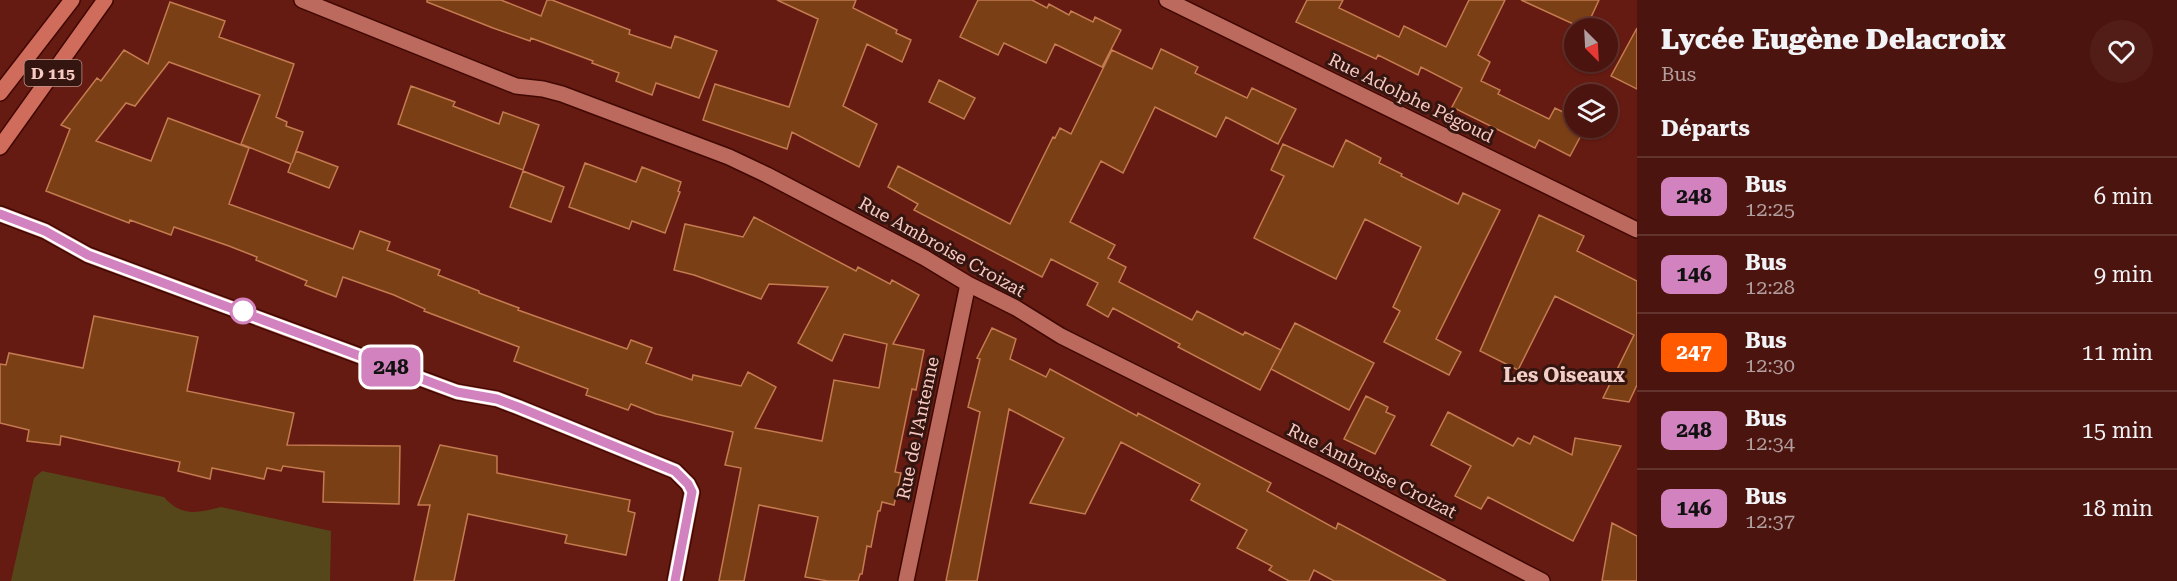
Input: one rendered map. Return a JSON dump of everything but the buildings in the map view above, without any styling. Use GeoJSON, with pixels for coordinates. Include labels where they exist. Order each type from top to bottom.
{"type":"FeatureCollection","features":[{"type":"Feature","properties":{"kind":"main road","name":"D 115"},"geometry":{"type":"LineString","coordinates":[[0,93],[72,0]]}},
{"type":"Feature","properties":{"kind":"main road","name":"D 115"},"geometry":{"type":"LineString","coordinates":[[0,147],[105,0]]}},
{"type":"Feature","properties":{"kind":"street","name":"Rue Ambroise Croizat"},"geometry":{"type":"LineString","coordinates":[[302,0],[516,86],[562,94],[729,157],[904,247],[968,284],[1016,308],[1061,336],[1333,472],[1542,581]]}},
{"type":"Feature","properties":{"kind":"street","name":"Rue Adolphe Pégoud"},"geometry":{"type":"LineString","coordinates":[[1167,0],[1637,230]]}},
{"type":"Feature","properties":{"kind":"street"},"geometry":{"type":"LineString","coordinates":[[0,214],[45,231],[88,255],[457,392],[497,399],[675,471],[688,484],[692,492],[675,581]]}},
{"type":"Feature","properties":{"kind":"street","name":"Rue de l'Antenne"},"geometry":{"type":"LineString","coordinates":[[906,581],[968,284]]}},
{"type":"Feature","properties":{"kind":"shaded area"},"geometry":{"type":"Polygon","coordinates":[[[42,471],[164,497],[183,511],[197,512],[221,507],[331,531],[330,581],[11,581],[34,478],[42,471]]]}},
{"type":"Feature","properties":{"kind":"bus line","name":"248"},"geometry":{"type":"LineString","coordinates":[[0,214],[45,231],[88,255],[457,392],[497,399],[675,471],[688,484],[692,492],[675,581]]}},
{"type":"Feature","properties":{"kind":"district","name":"Les Oiseaux"},"geometry":{"type":"Point","coordinates":[1564,375]}}]}
